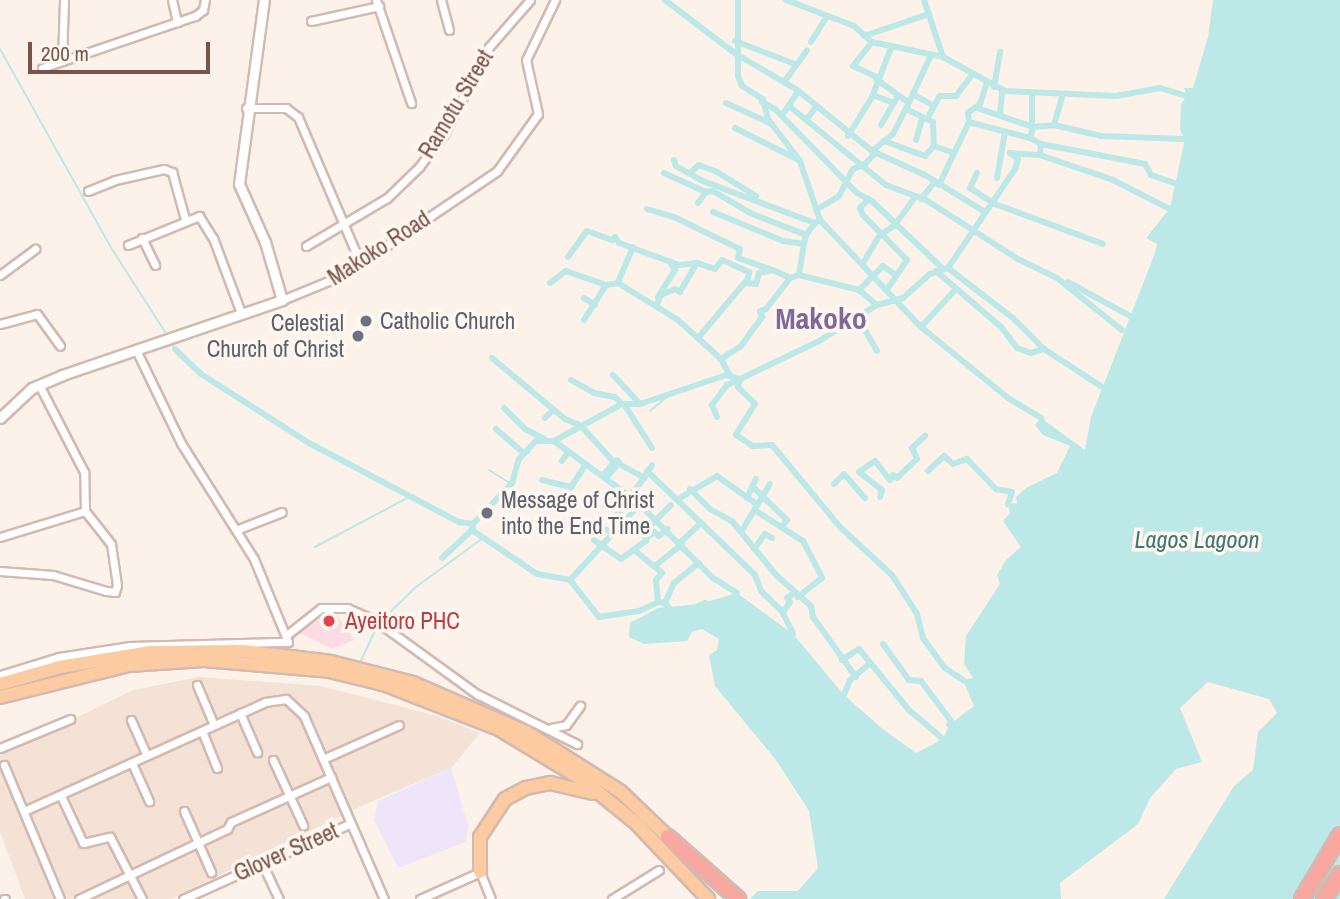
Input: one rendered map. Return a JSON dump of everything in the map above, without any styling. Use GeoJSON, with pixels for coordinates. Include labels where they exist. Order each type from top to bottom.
{"type":"FeatureCollection","features":[{"type":"Feature","properties":{"kind":"highway"},"geometry":{"type":"LineString","coordinates":[[1302,899],[1340,835]]}},
{"type":"Feature","properties":{"kind":"highway"},"geometry":{"type":"LineString","coordinates":[[668,837],[723,899]]}},
{"type":"Feature","properties":{"kind":"highway"},"geometry":{"type":"LineString","coordinates":[[668,837],[738,899]]}},
{"type":"Feature","properties":{"kind":"highway"},"geometry":{"type":"LineString","coordinates":[[1324,899],[1340,874]]}},
{"type":"Feature","properties":{"kind":"main road"},"geometry":{"type":"LineString","coordinates":[[0,684],[90,661],[161,651],[243,651],[330,666],[384,679],[465,704],[528,733],[599,776],[640,818],[708,899]]}},
{"type":"Feature","properties":{"kind":"main road"},"geometry":{"type":"LineString","coordinates":[[0,697],[76,676],[167,661],[237,660],[330,666]]}},
{"type":"Feature","properties":{"kind":"main road"},"geometry":{"type":"LineString","coordinates":[[384,679],[499,729],[583,780],[623,811]]}},
{"type":"Feature","properties":{"kind":"main road"},"geometry":{"type":"LineString","coordinates":[[480,873],[478,847],[488,818],[505,799],[526,788],[574,785],[640,818],[668,837]]}},
{"type":"Feature","properties":{"kind":"street"},"geometry":{"type":"LineString","coordinates":[[62,61],[64,0]]}},
{"type":"Feature","properties":{"kind":"street"},"geometry":{"type":"LineString","coordinates":[[173,0],[177,22]]}},
{"type":"Feature","properties":{"kind":"street"},"geometry":{"type":"LineString","coordinates":[[42,68],[195,16],[203,10],[205,0]]}},
{"type":"Feature","properties":{"kind":"street"},"geometry":{"type":"LineString","coordinates":[[264,0],[246,108],[241,194],[265,242],[282,300]]}},
{"type":"Feature","properties":{"kind":"street"},"geometry":{"type":"LineString","coordinates":[[441,0],[449,30]]}},
{"type":"Feature","properties":{"kind":"street","name":"Ramotu Street"},"geometry":{"type":"LineString","coordinates":[[306,246],[387,198],[435,150],[489,47],[530,0]]}},
{"type":"Feature","properties":{"kind":"street","name":"Makoko Road"},"geometry":{"type":"LineString","coordinates":[[0,418],[39,385],[328,282],[359,260],[413,231],[444,204],[488,180],[508,158],[538,114],[526,60],[555,0]]}},
{"type":"Feature","properties":{"kind":"street"},"geometry":{"type":"LineString","coordinates":[[311,21],[378,3],[411,103]]}},
{"type":"Feature","properties":{"kind":"street"},"geometry":{"type":"LineString","coordinates":[[246,108],[286,108],[298,117],[359,260]]}},
{"type":"Feature","properties":{"kind":"street"},"geometry":{"type":"LineString","coordinates":[[88,191],[115,180],[164,169],[172,172],[185,219]]}},
{"type":"Feature","properties":{"kind":"street"},"geometry":{"type":"LineString","coordinates":[[128,245],[185,219],[199,216],[203,219],[242,313]]}},
{"type":"Feature","properties":{"kind":"street"},"geometry":{"type":"LineString","coordinates":[[142,238],[155,265]]}},
{"type":"Feature","properties":{"kind":"street"},"geometry":{"type":"LineString","coordinates":[[0,275],[35,250]]}},
{"type":"Feature","properties":{"kind":"street"},"geometry":{"type":"LineString","coordinates":[[0,324],[37,314],[60,346]]}},
{"type":"Feature","properties":{"kind":"street"},"geometry":{"type":"LineString","coordinates":[[0,675],[59,657],[130,646],[288,642],[288,634],[236,530],[181,443],[136,350]]}},
{"type":"Feature","properties":{"kind":"street"},"geometry":{"type":"LineString","coordinates":[[0,571],[53,575],[116,592],[111,544],[85,511],[84,472],[39,385]]}},
{"type":"Feature","properties":{"kind":"street"},"geometry":{"type":"LineString","coordinates":[[0,537],[85,511]]}},
{"type":"Feature","properties":{"kind":"street"},"geometry":{"type":"LineString","coordinates":[[236,530],[282,512]]}},
{"type":"Feature","properties":{"kind":"street"},"geometry":{"type":"LineString","coordinates":[[288,634],[328,606],[347,608],[376,621],[477,694],[551,728],[577,744]]}},
{"type":"Feature","properties":{"kind":"street"},"geometry":{"type":"LineString","coordinates":[[197,685],[214,725]]}},
{"type":"Feature","properties":{"kind":"street"},"geometry":{"type":"LineString","coordinates":[[24,811],[273,699],[292,701],[323,759],[384,899]]}},
{"type":"Feature","properties":{"kind":"street"},"geometry":{"type":"LineString","coordinates":[[551,728],[566,725],[580,706]]}},
{"type":"Feature","properties":{"kind":"street"},"geometry":{"type":"LineString","coordinates":[[240,713],[257,752]]}},
{"type":"Feature","properties":{"kind":"street"},"geometry":{"type":"LineString","coordinates":[[0,748],[70,719]]}},
{"type":"Feature","properties":{"kind":"street"},"geometry":{"type":"LineString","coordinates":[[131,720],[146,756]]}},
{"type":"Feature","properties":{"kind":"street"},"geometry":{"type":"LineString","coordinates":[[323,759],[399,724]]}},
{"type":"Feature","properties":{"kind":"street"},"geometry":{"type":"LineString","coordinates":[[202,731],[216,768]]}},
{"type":"Feature","properties":{"kind":"street"},"geometry":{"type":"LineString","coordinates":[[274,760],[303,825]]}},
{"type":"Feature","properties":{"kind":"street"},"geometry":{"type":"LineString","coordinates":[[132,763],[149,801]]}},
{"type":"Feature","properties":{"kind":"street"},"geometry":{"type":"LineString","coordinates":[[4,765],[60,899]]}},
{"type":"Feature","properties":{"kind":"street"},"geometry":{"type":"LineString","coordinates":[[79,899],[331,777]]}},
{"type":"Feature","properties":{"kind":"street"},"geometry":{"type":"LineString","coordinates":[[61,796],[83,843],[110,837],[142,899]]}},
{"type":"Feature","properties":{"kind":"street"},"geometry":{"type":"LineString","coordinates":[[184,811],[211,872]]}},
{"type":"Feature","properties":{"kind":"street","name":"Glover Street"},"geometry":{"type":"LineString","coordinates":[[183,899],[351,823]]}},
{"type":"Feature","properties":{"kind":"street"},"geometry":{"type":"LineString","coordinates":[[262,863],[279,899]]}},
{"type":"Feature","properties":{"kind":"street"},"geometry":{"type":"LineString","coordinates":[[612,899],[659,870]]}},
{"type":"Feature","properties":{"kind":"street"},"geometry":{"type":"LineString","coordinates":[[420,899],[480,873],[491,899]]}},
{"type":"Feature","properties":{"kind":"shaded area","name":"Ayeitoro PHC"},"geometry":{"type":"Polygon","coordinates":[[[333,609],[354,640],[332,649],[300,633],[333,609]]]}},
{"type":"Feature","properties":{"kind":"shaded area"},"geometry":{"type":"Polygon","coordinates":[[[199,677],[322,686],[437,716],[480,733],[451,768],[361,806],[171,899],[25,899],[0,832],[0,755],[133,690],[199,677]]]}},
{"type":"Feature","properties":{"kind":"shaded area"},"geometry":{"type":"Polygon","coordinates":[[[451,768],[468,825],[466,842],[398,868],[374,820],[378,801],[451,768]]]}},
{"type":"Feature","properties":{"kind":"water","name":"Lagos Lagoon"},"geometry":{"type":"Polygon","coordinates":[[[1213,0],[1340,0],[1340,899],[1164,899],[1234,786],[1253,770],[1258,732],[1277,713],[1269,699],[1208,682],[1180,708],[1202,762],[1176,769],[1150,798],[1138,824],[1060,883],[1061,899],[750,899],[758,891],[798,891],[818,868],[809,811],[776,760],[715,686],[709,655],[717,650],[719,639],[702,629],[692,632],[687,641],[644,644],[629,637],[630,623],[658,608],[700,604],[737,593],[793,634],[844,695],[884,730],[916,753],[943,739],[949,725],[974,706],[963,680],[973,678],[964,664],[966,636],[1000,584],[997,575],[1006,560],[1021,547],[1003,521],[1010,513],[1008,504],[1017,503],[1016,497],[1026,488],[1057,473],[1070,446],[1043,435],[1035,425],[1041,418],[1085,450],[1091,417],[1155,253],[1157,244],[1146,238],[1170,208],[1185,139],[1180,130],[1181,104],[1187,96],[1184,88],[1193,88],[1208,37],[1213,0]]]}},
{"type":"Feature","properties":{"kind":"waterway"},"geometry":{"type":"LineString","coordinates":[[665,0],[736,54],[796,89],[872,151],[893,134],[906,109]]}},
{"type":"Feature","properties":{"kind":"waterway"},"geometry":{"type":"LineString","coordinates":[[738,0],[738,76],[742,86],[763,99],[768,119],[800,161],[820,220],[921,327],[1008,398],[1041,418]]}},
{"type":"Feature","properties":{"kind":"waterway"},"geometry":{"type":"LineString","coordinates":[[786,0],[854,26],[872,42],[943,57]]}},
{"type":"Feature","properties":{"kind":"waterway"},"geometry":{"type":"LineString","coordinates":[[924,0],[943,57],[1005,91],[1116,96],[1160,88],[1187,96]]}},
{"type":"Feature","properties":{"kind":"waterway"},"geometry":{"type":"LineString","coordinates":[[864,36],[929,14]]}},
{"type":"Feature","properties":{"kind":"waterway"},"geometry":{"type":"LineString","coordinates":[[811,42],[827,16]]}},
{"type":"Feature","properties":{"kind":"waterway"},"geometry":{"type":"LineString","coordinates":[[735,41],[795,64]]}},
{"type":"Feature","properties":{"kind":"waterway"},"geometry":{"type":"LineString","coordinates":[[872,42],[853,66],[877,77]]}},
{"type":"Feature","properties":{"kind":"waterway"},"geometry":{"type":"LineString","coordinates":[[848,136],[872,97],[891,48]]}},
{"type":"Feature","properties":{"kind":"waterway"},"geometry":{"type":"LineString","coordinates":[[0,49],[110,246],[167,335]]}},
{"type":"Feature","properties":{"kind":"waterway"},"geometry":{"type":"LineString","coordinates":[[784,82],[807,50]]}},
{"type":"Feature","properties":{"kind":"waterway"},"geometry":{"type":"LineString","coordinates":[[994,87],[1000,52]]}},
{"type":"Feature","properties":{"kind":"waterway"},"geometry":{"type":"LineString","coordinates":[[931,55],[906,109],[933,122],[934,146]]}},
{"type":"Feature","properties":{"kind":"waterway"},"geometry":{"type":"LineString","coordinates":[[927,119],[940,96],[956,96],[971,76]]}},
{"type":"Feature","properties":{"kind":"waterway"},"geometry":{"type":"LineString","coordinates":[[876,79],[908,102]]}},
{"type":"Feature","properties":{"kind":"waterway"},"geometry":{"type":"LineString","coordinates":[[969,122],[968,113],[980,104],[987,83]]}},
{"type":"Feature","properties":{"kind":"waterway"},"geometry":{"type":"LineString","coordinates":[[1000,115],[1002,90]]}},
{"type":"Feature","properties":{"kind":"waterway"},"geometry":{"type":"LineString","coordinates":[[782,115],[799,91]]}},
{"type":"Feature","properties":{"kind":"waterway"},"geometry":{"type":"LineString","coordinates":[[913,94],[934,106]]}},
{"type":"Feature","properties":{"kind":"waterway"},"geometry":{"type":"LineString","coordinates":[[1032,94],[1032,127]]}},
{"type":"Feature","properties":{"kind":"waterway"},"geometry":{"type":"LineString","coordinates":[[873,95],[894,103]]}},
{"type":"Feature","properties":{"kind":"waterway"},"geometry":{"type":"LineString","coordinates":[[881,125],[898,96]]}},
{"type":"Feature","properties":{"kind":"waterway"},"geometry":{"type":"LineString","coordinates":[[473,524],[512,483],[519,459],[536,441],[554,441],[622,404],[640,404],[726,375],[740,379],[819,341],[877,305],[903,298],[930,274],[948,268],[1015,169],[1018,159],[1010,153],[1040,155],[1041,144],[1030,138],[1033,127],[1054,125],[1062,97]]}},
{"type":"Feature","properties":{"kind":"waterway"},"geometry":{"type":"LineString","coordinates":[[762,102],[775,109],[857,193],[873,202],[943,269]]}},
{"type":"Feature","properties":{"kind":"waterway"},"geometry":{"type":"LineString","coordinates":[[726,103],[772,124]]}},
{"type":"Feature","properties":{"kind":"waterway"},"geometry":{"type":"LineString","coordinates":[[789,106],[886,185],[926,200],[1018,259],[1057,278],[1122,330]]}},
{"type":"Feature","properties":{"kind":"waterway"},"geometry":{"type":"LineString","coordinates":[[806,120],[817,106]]}},
{"type":"Feature","properties":{"kind":"waterway"},"geometry":{"type":"LineString","coordinates":[[977,108],[1033,127]]}},
{"type":"Feature","properties":{"kind":"waterway"},"geometry":{"type":"LineString","coordinates":[[916,140],[922,119]]}},
{"type":"Feature","properties":{"kind":"waterway"},"geometry":{"type":"LineString","coordinates":[[939,185],[969,122],[1030,138]]}},
{"type":"Feature","properties":{"kind":"waterway"},"geometry":{"type":"LineString","coordinates":[[1054,125],[1101,136],[1185,139]]}},
{"type":"Feature","properties":{"kind":"waterway"},"geometry":{"type":"LineString","coordinates":[[735,128],[799,160]]}},
{"type":"Feature","properties":{"kind":"waterway"},"geometry":{"type":"LineString","coordinates":[[997,178],[1005,132]]}},
{"type":"Feature","properties":{"kind":"waterway"},"geometry":{"type":"LineString","coordinates":[[884,141],[925,156],[934,146],[954,153]]}},
{"type":"Feature","properties":{"kind":"waterway"},"geometry":{"type":"LineString","coordinates":[[1041,144],[1145,164],[1151,175],[1177,184]]}},
{"type":"Feature","properties":{"kind":"waterway"},"geometry":{"type":"LineString","coordinates":[[872,151],[925,175],[985,212]]}},
{"type":"Feature","properties":{"kind":"waterway"},"geometry":{"type":"LineString","coordinates":[[816,210],[839,196],[853,169],[864,165],[875,153]]}},
{"type":"Feature","properties":{"kind":"waterway"},"geometry":{"type":"LineString","coordinates":[[1040,155],[1113,180],[1170,209]]}},
{"type":"Feature","properties":{"kind":"waterway"},"geometry":{"type":"LineString","coordinates":[[674,160],[676,166],[703,181],[815,223],[820,220]]}},
{"type":"Feature","properties":{"kind":"waterway"},"geometry":{"type":"LineString","coordinates":[[692,171],[699,165],[717,172],[756,196]]}},
{"type":"Feature","properties":{"kind":"waterway"},"geometry":{"type":"LineString","coordinates":[[664,173],[706,192]]}},
{"type":"Feature","properties":{"kind":"waterway"},"geometry":{"type":"LineString","coordinates":[[977,173],[970,188],[995,204],[1103,244]]}},
{"type":"Feature","properties":{"kind":"waterway"},"geometry":{"type":"LineString","coordinates":[[921,199],[935,182]]}},
{"type":"Feature","properties":{"kind":"waterway"},"geometry":{"type":"LineString","coordinates":[[698,203],[706,192],[713,191],[750,213],[806,235],[815,223]]}},
{"type":"Feature","properties":{"kind":"waterway"},"geometry":{"type":"LineString","coordinates":[[863,263],[880,235],[894,226],[914,198]]}},
{"type":"Feature","properties":{"kind":"waterway"},"geometry":{"type":"LineString","coordinates":[[869,199],[860,208],[863,215],[907,260],[888,288]]}},
{"type":"Feature","properties":{"kind":"waterway"},"geometry":{"type":"LineString","coordinates":[[647,209],[674,217],[740,249],[738,258],[772,270]]}},
{"type":"Feature","properties":{"kind":"waterway"},"geometry":{"type":"LineString","coordinates":[[713,212],[783,241],[804,244],[806,235]]}},
{"type":"Feature","properties":{"kind":"waterway"},"geometry":{"type":"LineString","coordinates":[[568,257],[587,231],[612,240],[615,237],[619,243],[679,265],[697,263],[715,269],[722,260],[749,272],[747,283],[756,284],[759,273],[773,270],[790,278],[799,275],[859,290],[877,305]]}},
{"type":"Feature","properties":{"kind":"waterway"},"geometry":{"type":"LineString","coordinates":[[799,275],[804,244]]}},
{"type":"Feature","properties":{"kind":"waterway"},"geometry":{"type":"LineString","coordinates":[[633,247],[618,283],[678,320],[721,359],[729,374]]}},
{"type":"Feature","properties":{"kind":"waterway"},"geometry":{"type":"LineString","coordinates":[[656,306],[661,295],[675,289],[680,292],[697,263]]}},
{"type":"Feature","properties":{"kind":"waterway"},"geometry":{"type":"LineString","coordinates":[[658,297],[675,270],[672,265],[677,265]]}},
{"type":"Feature","properties":{"kind":"waterway"},"geometry":{"type":"LineString","coordinates":[[859,290],[883,266],[896,275]]}},
{"type":"Feature","properties":{"kind":"waterway"},"geometry":{"type":"LineString","coordinates":[[948,268],[1013,318],[1044,349],[1102,387]]}},
{"type":"Feature","properties":{"kind":"waterway"},"geometry":{"type":"LineString","coordinates":[[550,283],[566,271],[606,285],[618,283]]}},
{"type":"Feature","properties":{"kind":"waterway"},"geometry":{"type":"LineString","coordinates":[[936,271],[1002,328],[1017,348],[1031,353],[1044,349]]}},
{"type":"Feature","properties":{"kind":"waterway"},"geometry":{"type":"LineString","coordinates":[[721,359],[741,346],[762,317],[760,311],[766,309],[790,278]]}},
{"type":"Feature","properties":{"kind":"waterway"},"geometry":{"type":"LineString","coordinates":[[698,338],[746,281]]}},
{"type":"Feature","properties":{"kind":"waterway"},"geometry":{"type":"LineString","coordinates":[[1068,282],[1130,316]]}},
{"type":"Feature","properties":{"kind":"waterway"},"geometry":{"type":"LineString","coordinates":[[584,320],[606,285]]}},
{"type":"Feature","properties":{"kind":"waterway"},"geometry":{"type":"LineString","coordinates":[[921,327],[955,290]]}},
{"type":"Feature","properties":{"kind":"waterway"},"geometry":{"type":"LineString","coordinates":[[584,298],[595,305]]}},
{"type":"Feature","properties":{"kind":"waterway"},"geometry":{"type":"LineString","coordinates":[[858,318],[877,351]]}},
{"type":"Feature","properties":{"kind":"waterway"},"geometry":{"type":"LineString","coordinates":[[171,343],[175,349]]}},
{"type":"Feature","properties":{"kind":"waterway"},"geometry":{"type":"LineString","coordinates":[[175,349],[201,374],[309,443],[459,522],[473,524],[472,530],[537,574],[570,580],[599,617],[639,611],[658,602],[665,603],[673,613]]}},
{"type":"Feature","properties":{"kind":"waterway"},"geometry":{"type":"LineString","coordinates":[[492,358],[565,419],[579,425]]}},
{"type":"Feature","properties":{"kind":"waterway"},"geometry":{"type":"LineString","coordinates":[[613,375],[640,404]]}},
{"type":"Feature","properties":{"kind":"waterway"},"geometry":{"type":"LineString","coordinates":[[740,379],[738,387],[755,404],[736,435],[753,446],[772,445],[841,528],[892,575],[917,614],[923,638],[945,668],[963,680]]}},
{"type":"Feature","properties":{"kind":"waterway"},"geometry":{"type":"LineString","coordinates":[[717,417],[712,405],[727,385],[740,379]]}},
{"type":"Feature","properties":{"kind":"waterway"},"geometry":{"type":"LineString","coordinates":[[571,380],[594,393],[615,397],[622,404]]}},
{"type":"Feature","properties":{"kind":"waterway"},"geometry":{"type":"LineString","coordinates":[[650,411],[669,395]]}},
{"type":"Feature","properties":{"kind":"waterway"},"geometry":{"type":"LineString","coordinates":[[624,404],[652,448]]}},
{"type":"Feature","properties":{"kind":"waterway"},"geometry":{"type":"LineString","coordinates":[[504,408],[525,429],[545,439]]}},
{"type":"Feature","properties":{"kind":"waterway"},"geometry":{"type":"LineString","coordinates":[[545,418],[553,410]]}},
{"type":"Feature","properties":{"kind":"waterway"},"geometry":{"type":"LineString","coordinates":[[581,426],[612,460],[644,478],[652,465]]}},
{"type":"Feature","properties":{"kind":"waterway"},"geometry":{"type":"LineString","coordinates":[[496,429],[524,453],[528,451]]}},
{"type":"Feature","properties":{"kind":"waterway"},"geometry":{"type":"LineString","coordinates":[[880,497],[882,490],[859,472],[875,461],[890,480],[893,475],[897,478],[917,459],[912,448],[925,436]]}},
{"type":"Feature","properties":{"kind":"waterway"},"geometry":{"type":"LineString","coordinates":[[554,441],[636,501],[713,578],[737,593]]}},
{"type":"Feature","properties":{"kind":"waterway"},"geometry":{"type":"LineString","coordinates":[[562,461],[568,452]]}},
{"type":"Feature","properties":{"kind":"waterway"},"geometry":{"type":"LineString","coordinates":[[928,471],[944,456],[953,464],[967,459],[996,489],[1012,492],[1008,504]]}},
{"type":"Feature","properties":{"kind":"waterway"},"geometry":{"type":"LineString","coordinates":[[605,476],[617,462]]}},
{"type":"Feature","properties":{"kind":"waterway"},"geometry":{"type":"LineString","coordinates":[[542,480],[571,487],[586,464]]}},
{"type":"Feature","properties":{"kind":"waterway"},"geometry":{"type":"LineString","coordinates":[[489,470],[511,484]]}},
{"type":"Feature","properties":{"kind":"waterway"},"geometry":{"type":"LineString","coordinates":[[647,471],[755,575],[761,591],[782,611],[793,634]]}},
{"type":"Feature","properties":{"kind":"waterway"},"geometry":{"type":"LineString","coordinates":[[834,484],[844,474],[865,498]]}},
{"type":"Feature","properties":{"kind":"waterway"},"geometry":{"type":"LineString","coordinates":[[680,498],[717,476],[755,503]]}},
{"type":"Feature","properties":{"kind":"waterway"},"geometry":{"type":"LineString","coordinates":[[626,520],[618,512],[644,478]]}},
{"type":"Feature","properties":{"kind":"waterway"},"geometry":{"type":"LineString","coordinates":[[747,498],[756,479]]}},
{"type":"Feature","properties":{"kind":"waterway"},"geometry":{"type":"LineString","coordinates":[[741,532],[770,484]]}},
{"type":"Feature","properties":{"kind":"waterway"},"geometry":{"type":"LineString","coordinates":[[561,497],[571,487]]}},
{"type":"Feature","properties":{"kind":"waterway"},"geometry":{"type":"LineString","coordinates":[[754,488],[787,520],[782,527]]}},
{"type":"Feature","properties":{"kind":"waterway"},"geometry":{"type":"LineString","coordinates":[[690,489],[710,509],[732,521],[776,575],[811,606],[813,617],[856,677]]}},
{"type":"Feature","properties":{"kind":"waterway"},"geometry":{"type":"LineString","coordinates":[[605,506],[619,492]]}},
{"type":"Feature","properties":{"kind":"waterway"},"geometry":{"type":"LineString","coordinates":[[315,547],[413,495]]}},
{"type":"Feature","properties":{"kind":"waterway"},"geometry":{"type":"LineString","coordinates":[[570,580],[639,505]]}},
{"type":"Feature","properties":{"kind":"waterway"},"geometry":{"type":"LineString","coordinates":[[594,540],[621,559],[646,541],[644,532],[671,505]]}},
{"type":"Feature","properties":{"kind":"waterway"},"geometry":{"type":"LineString","coordinates":[[756,511],[803,541],[822,578],[798,597]]}},
{"type":"Feature","properties":{"kind":"waterway"},"geometry":{"type":"LineString","coordinates":[[593,522],[612,533]]}},
{"type":"Feature","properties":{"kind":"waterway"},"geometry":{"type":"LineString","coordinates":[[681,542],[701,523]]}},
{"type":"Feature","properties":{"kind":"waterway"},"geometry":{"type":"LineString","coordinates":[[646,538],[654,532],[659,536],[667,529]]}},
{"type":"Feature","properties":{"kind":"waterway"},"geometry":{"type":"LineString","coordinates":[[442,558],[472,530]]}},
{"type":"Feature","properties":{"kind":"waterway"},"geometry":{"type":"LineString","coordinates":[[754,549],[765,534],[772,538]]}},
{"type":"Feature","properties":{"kind":"waterway"},"geometry":{"type":"LineString","coordinates":[[381,621],[416,587],[483,538]]}},
{"type":"Feature","properties":{"kind":"waterway"},"geometry":{"type":"LineString","coordinates":[[655,566],[682,544]]}},
{"type":"Feature","properties":{"kind":"waterway"},"geometry":{"type":"LineString","coordinates":[[634,550],[662,573],[656,580],[658,602]]}},
{"type":"Feature","properties":{"kind":"waterway"},"geometry":{"type":"LineString","coordinates":[[665,603],[674,583],[699,563]]}},
{"type":"Feature","properties":{"kind":"waterway"},"geometry":{"type":"LineString","coordinates":[[783,612],[790,602],[787,598],[795,592]]}},
{"type":"Feature","properties":{"kind":"waterway"},"geometry":{"type":"LineString","coordinates":[[691,609],[705,603],[711,605]]}},
{"type":"Feature","properties":{"kind":"waterway"},"geometry":{"type":"LineString","coordinates":[[359,665],[377,626]]}},
{"type":"Feature","properties":{"kind":"waterway"},"geometry":{"type":"LineString","coordinates":[[883,644],[909,680],[921,681],[951,721],[949,725]]}},
{"type":"Feature","properties":{"kind":"waterway"},"geometry":{"type":"LineString","coordinates":[[842,660],[859,649],[909,710],[943,739]]}},
{"type":"Feature","properties":{"kind":"waterway"},"geometry":{"type":"LineString","coordinates":[[844,695],[850,680],[869,664]]}},
{"type":"Feature","properties":{"kind":"place","name":"Catholic Church"},"geometry":{"type":"Point","coordinates":[366,321]}},
{"type":"Feature","properties":{"kind":"place","name":"Celestial Church of Christ"},"geometry":{"type":"Point","coordinates":[358,336]}},
{"type":"Feature","properties":{"kind":"place","name":"Message of Christ into the End Time"},"geometry":{"type":"Point","coordinates":[487,513]}},
{"type":"Feature","properties":{"kind":"place","name":"Ayeitoro PHC"},"geometry":{"type":"Point","coordinates":[329,621]}},
{"type":"Feature","properties":{"kind":"district","name":"Makoko"},"geometry":{"type":"Point","coordinates":[821,318]}}]}
